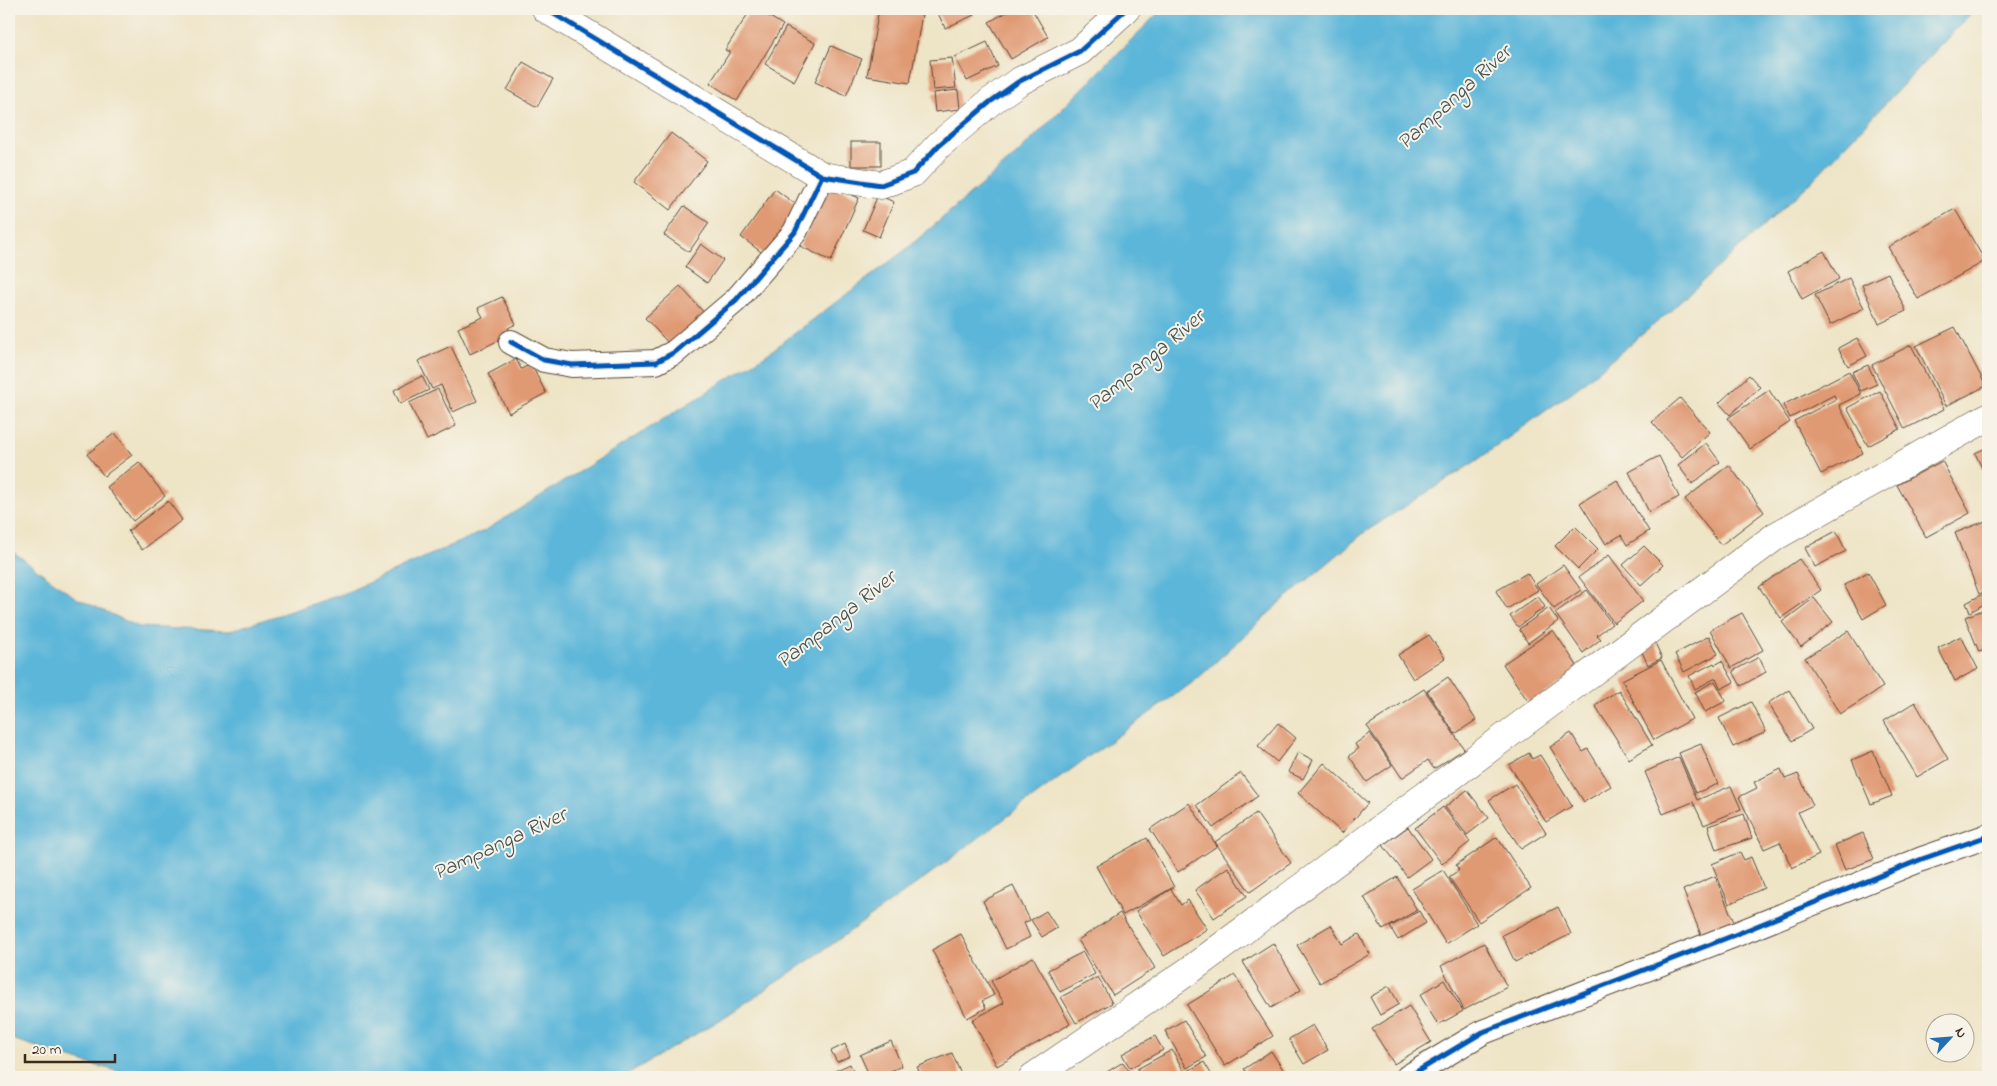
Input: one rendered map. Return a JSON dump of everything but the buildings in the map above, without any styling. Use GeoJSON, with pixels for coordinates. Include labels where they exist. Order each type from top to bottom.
{"type":"FeatureCollection","features":[{"type":"Feature","properties":{"kind":"main road"},"geometry":{"type":"LineString","coordinates":[[546,9],[822,176],[881,186],[913,173],[939,145],[990,102],[1018,82],[1080,51],[1126,9]]}},
{"type":"Feature","properties":{"kind":"main road"},"geometry":{"type":"LineString","coordinates":[[1033,1077],[1190,970],[1776,536],[1988,417]]}},
{"type":"Feature","properties":{"kind":"street"},"geometry":{"type":"LineString","coordinates":[[511,342],[544,360],[572,365],[656,362],[675,352],[736,300],[795,232],[822,176]]}},
{"type":"Feature","properties":{"kind":"street"},"geometry":{"type":"LineString","coordinates":[[1408,1077],[1483,1032],[1732,936],[1922,858],[1988,836]]}},
{"type":"Feature","properties":{"kind":"water","name":"Pampanga River"},"geometry":{"type":"Polygon","coordinates":[[[1162,9],[1975,9],[1807,186],[1668,313],[1576,389],[1476,461],[1365,532],[1280,603],[1196,680],[923,879],[824,950],[720,1020],[622,1077],[143,1077],[90,1064],[9,1038],[9,549],[76,598],[139,627],[229,631],[343,594],[486,530],[766,355],[904,251],[1015,156],[1162,9]]]}},
{"type":"Feature","properties":{"kind":"cycle path"},"geometry":{"type":"LineString","coordinates":[[546,9],[822,176],[881,185],[913,173],[939,145],[990,102],[1018,82],[1080,51],[1126,9]]}},
{"type":"Feature","properties":{"kind":"cycle path"},"geometry":{"type":"LineString","coordinates":[[511,342],[544,360],[572,365],[656,362],[675,352],[736,300],[795,232],[822,176]]}},
{"type":"Feature","properties":{"kind":"cycle path"},"geometry":{"type":"LineString","coordinates":[[1408,1077],[1483,1032],[1732,936],[1922,859],[1988,836]]}}]}
